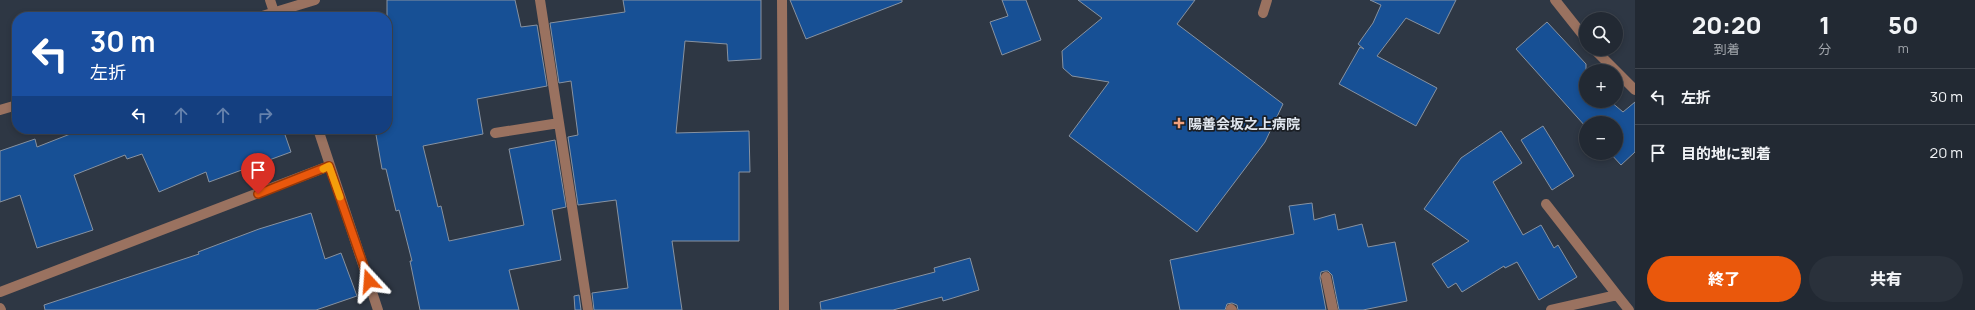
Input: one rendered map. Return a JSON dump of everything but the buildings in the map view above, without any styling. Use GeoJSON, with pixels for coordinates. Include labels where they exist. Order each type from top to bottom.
{"type":"FeatureCollection","features":[{"type":"Feature","properties":{"kind":"street"},"geometry":{"type":"LineString","coordinates":[[270,0],[275,12]]}},
{"type":"Feature","properties":{"kind":"street"},"geometry":{"type":"LineString","coordinates":[[282,12],[315,0]]}},
{"type":"Feature","properties":{"kind":"street"},"geometry":{"type":"LineString","coordinates":[[540,0],[588,310]]}},
{"type":"Feature","properties":{"kind":"street"},"geometry":{"type":"LineString","coordinates":[[782,0],[784,310]]}},
{"type":"Feature","properties":{"kind":"street"},"geometry":{"type":"LineString","coordinates":[[1263,13],[1267,0]]}},
{"type":"Feature","properties":{"kind":"street"},"geometry":{"type":"LineString","coordinates":[[1556,0],[1579,30]]}},
{"type":"Feature","properties":{"kind":"street"},"geometry":{"type":"LineString","coordinates":[[1601,56],[1635,90]]}},
{"type":"Feature","properties":{"kind":"street"},"geometry":{"type":"LineString","coordinates":[[0,110],[12,106]]}},
{"type":"Feature","properties":{"kind":"street"},"geometry":{"type":"LineString","coordinates":[[496,133],[559,123]]}},
{"type":"Feature","properties":{"kind":"street"},"geometry":{"type":"LineString","coordinates":[[319,134],[378,310]]}},
{"type":"Feature","properties":{"kind":"street"},"geometry":{"type":"LineString","coordinates":[[0,292],[329,166]]}},
{"type":"Feature","properties":{"kind":"street"},"geometry":{"type":"LineString","coordinates":[[1546,204],[1629,310]]}},
{"type":"Feature","properties":{"kind":"street"},"geometry":{"type":"LineString","coordinates":[[1326,277],[1333,310]]}},
{"type":"Feature","properties":{"kind":"street"},"geometry":{"type":"LineString","coordinates":[[1551,310],[1617,295]]}},
{"type":"Feature","properties":{"kind":"slow traffic"},"geometry":{"type":"LineString","coordinates":[[323,169],[329,166],[340,197]]}},
{"type":"Feature","properties":{"kind":"place","name":"陽善会坂之上病院"},"geometry":{"type":"Point","coordinates":[1179,123]}},
{"type":"Feature","properties":{"kind":"route"},"geometry":{"type":"LineString","coordinates":[[258,194],[329,166],[369,281]]}}]}
